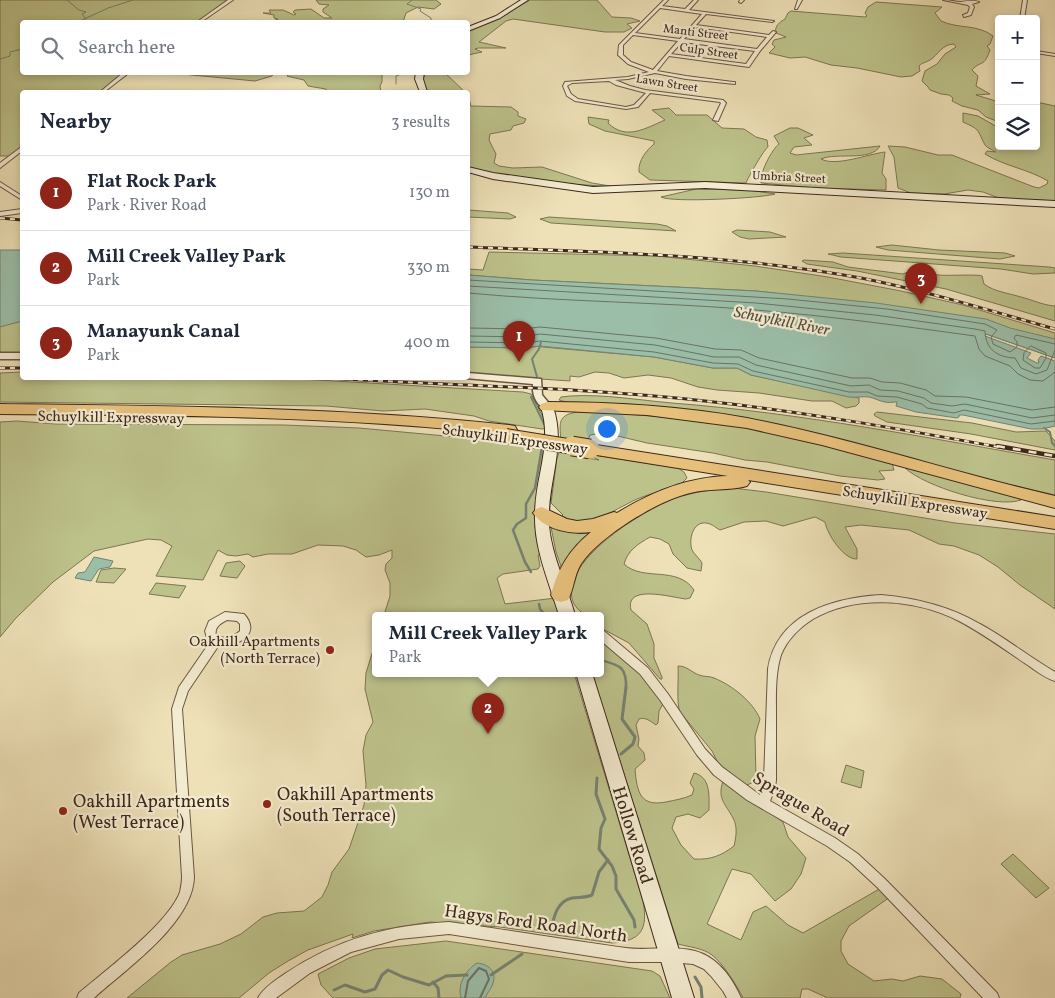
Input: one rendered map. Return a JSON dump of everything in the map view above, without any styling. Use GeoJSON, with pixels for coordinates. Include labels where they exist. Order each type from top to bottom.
{"type":"FeatureCollection","features":[{"type":"Feature","properties":{"kind":"highway"},"geometry":{"type":"LineString","coordinates":[[547,407],[655,412],[745,423],[815,439],[1055,502]]}},
{"type":"Feature","properties":{"kind":"highway","name":"Schuylkill Expressway"},"geometry":{"type":"LineString","coordinates":[[0,409],[327,414],[427,421],[1055,516]]}},
{"type":"Feature","properties":{"kind":"highway","name":"Schuylkill Expressway"},"geometry":{"type":"LineString","coordinates":[[0,415],[328,420],[508,433]]}},
{"type":"Feature","properties":{"kind":"highway","name":"Schuylkill Expressway"},"geometry":{"type":"LineString","coordinates":[[591,446],[907,501],[1055,524]]}},
{"type":"Feature","properties":{"kind":"highway"},"geometry":{"type":"LineString","coordinates":[[542,513],[563,525],[582,528],[604,522],[673,490],[704,484],[731,482],[907,501]]}},
{"type":"Feature","properties":{"kind":"highway"},"geometry":{"type":"LineString","coordinates":[[561,595],[567,570],[580,551],[637,507]]}},
{"type":"Feature","properties":{"kind":"main road"},"geometry":{"type":"LineString","coordinates":[[470,28],[498,17],[525,0]]}},
{"type":"Feature","properties":{"kind":"main road"},"geometry":{"type":"LineString","coordinates":[[420,75],[419,80],[423,90]]}},
{"type":"Feature","properties":{"kind":"main road","name":"Umbria Street"},"geometry":{"type":"LineString","coordinates":[[470,170],[522,180],[600,190],[705,185],[1055,204]]}},
{"type":"Feature","properties":{"kind":"main road"},"geometry":{"type":"LineString","coordinates":[[547,407],[554,428],[542,513],[546,547],[566,612]]}},
{"type":"Feature","properties":{"kind":"main road","name":"Hollow Road"},"geometry":{"type":"LineString","coordinates":[[585,677],[683,998]]}},
{"type":"Feature","properties":{"kind":"street"},"geometry":{"type":"LineString","coordinates":[[202,20],[231,0]]}},
{"type":"Feature","properties":{"kind":"street"},"geometry":{"type":"LineString","coordinates":[[666,0],[620,47],[620,56],[632,65],[653,72],[733,83]]}},
{"type":"Feature","properties":{"kind":"street"},"geometry":{"type":"LineString","coordinates":[[686,11],[696,0]]}},
{"type":"Feature","properties":{"kind":"street"},"geometry":{"type":"LineString","coordinates":[[796,8],[800,0]]}},
{"type":"Feature","properties":{"kind":"street"},"geometry":{"type":"LineString","coordinates":[[945,0],[970,4],[977,2],[972,0],[964,2]]}},
{"type":"Feature","properties":{"kind":"street"},"geometry":{"type":"LineString","coordinates":[[1023,15],[1025,0]]}},
{"type":"Feature","properties":{"kind":"street"},"geometry":{"type":"LineString","coordinates":[[964,16],[970,14],[972,7],[970,4]]}},
{"type":"Feature","properties":{"kind":"street"},"geometry":{"type":"LineString","coordinates":[[658,8],[772,21]]}},
{"type":"Feature","properties":{"kind":"street"},"geometry":{"type":"LineString","coordinates":[[650,91],[633,107],[574,99],[565,88],[565,84],[633,78],[653,72],[705,13]]}},
{"type":"Feature","properties":{"kind":"street"},"geometry":{"type":"LineString","coordinates":[[693,26],[772,34],[758,50]]}},
{"type":"Feature","properties":{"kind":"street","name":"Manti Street"},"geometry":{"type":"LineString","coordinates":[[632,34],[758,50]]}},
{"type":"Feature","properties":{"kind":"street","name":"Culp Street"},"geometry":{"type":"LineString","coordinates":[[668,56],[748,66],[758,50]]}},
{"type":"Feature","properties":{"kind":"street"},"geometry":{"type":"LineString","coordinates":[[1040,53],[1055,55]]}},
{"type":"Feature","properties":{"kind":"street"},"geometry":{"type":"LineString","coordinates":[[105,90],[124,75]]}},
{"type":"Feature","properties":{"kind":"street","name":"Lawn Street"},"geometry":{"type":"LineString","coordinates":[[611,80],[616,84],[650,91],[721,101],[724,103],[716,120]]}},
{"type":"Feature","properties":{"kind":"street"},"geometry":{"type":"LineString","coordinates":[[0,166],[20,151]]}},
{"type":"Feature","properties":{"kind":"street"},"geometry":{"type":"LineString","coordinates":[[0,184],[20,197]]}},
{"type":"Feature","properties":{"kind":"street"},"geometry":{"type":"LineString","coordinates":[[0,214],[20,211]]}},
{"type":"Feature","properties":{"kind":"street"},"geometry":{"type":"LineString","coordinates":[[0,356],[20,356]]}},
{"type":"Feature","properties":{"kind":"street"},"geometry":{"type":"LineString","coordinates":[[470,376],[538,381],[536,395],[547,407]]}},
{"type":"Feature","properties":{"kind":"street"},"geometry":{"type":"LineString","coordinates":[[763,803],[770,780],[772,682],[776,656],[792,629],[809,617],[826,609],[848,602],[871,599],[896,600],[930,607],[974,625],[1055,677]]}},
{"type":"Feature","properties":{"kind":"street","name":"Sprague Road"},"geometry":{"type":"LineString","coordinates":[[604,637],[644,671],[664,697],[693,742],[708,761],[728,780],[763,803],[831,842],[860,864],[992,998]]}},
{"type":"Feature","properties":{"kind":"street"},"geometry":{"type":"LineString","coordinates":[[84,998],[163,926],[184,898],[188,877],[177,709],[183,690],[216,640]]}},
{"type":"Feature","properties":{"kind":"street","name":"Hagys Ford Road North"},"geometry":{"type":"LineString","coordinates":[[265,998],[294,976],[344,948],[394,932],[420,928],[449,928],[629,955],[670,954],[694,957],[709,964],[723,978],[734,998]]}},
{"type":"Feature","properties":{"kind":"green space"},"geometry":{"type":"Polygon","coordinates":[[[0,0],[229,0],[201,20],[20,20],[20,75],[124,75],[103,90],[20,90],[20,149],[11,156],[0,156],[0,0]]]}},
{"type":"Feature","properties":{"kind":"green space"},"geometry":{"type":"Polygon","coordinates":[[[316,0],[436,0],[441,4],[434,9],[418,7],[406,13],[404,20],[276,20],[278,19],[274,18],[274,15],[263,13],[271,13],[269,10],[283,10],[294,15],[296,14],[293,12],[295,10],[311,9],[324,18],[332,18],[323,12],[323,9],[329,5],[319,4],[316,0]]]}},
{"type":"Feature","properties":{"kind":"green space"},"geometry":{"type":"Polygon","coordinates":[[[530,0],[597,0],[612,17],[631,18],[640,21],[627,24],[632,28],[624,32],[605,32],[513,19],[506,21],[479,42],[506,48],[478,48],[475,49],[482,52],[470,55],[470,30],[497,19],[530,0]]]}},
{"type":"Feature","properties":{"kind":"green space"},"geometry":{"type":"Polygon","coordinates":[[[876,2],[942,7],[935,13],[941,21],[981,30],[993,36],[990,44],[987,46],[990,50],[986,60],[972,70],[978,76],[976,86],[990,94],[976,95],[995,101],[995,120],[986,117],[978,110],[952,101],[953,98],[949,95],[930,90],[922,81],[925,71],[937,64],[945,54],[956,47],[954,44],[946,46],[933,58],[920,65],[920,71],[912,76],[901,77],[831,65],[805,57],[790,58],[769,53],[775,47],[772,44],[774,40],[786,37],[776,33],[776,28],[791,11],[865,17],[867,16],[865,13],[868,7],[876,2]]]}},
{"type":"Feature","properties":{"kind":"green space"},"geometry":{"type":"Polygon","coordinates":[[[192,75],[273,75],[255,81],[192,75]]]}},
{"type":"Feature","properties":{"kind":"green space"},"geometry":{"type":"Polygon","coordinates":[[[382,75],[382,82],[381,90],[326,90],[308,86],[304,80],[287,76],[382,75]]]}},
{"type":"Feature","properties":{"kind":"green space"},"geometry":{"type":"Polygon","coordinates":[[[424,75],[447,75],[463,90],[427,90],[423,80],[424,75]]]}},
{"type":"Feature","properties":{"kind":"green space"},"geometry":{"type":"Polygon","coordinates":[[[470,103],[471,106],[511,107],[518,112],[518,116],[526,119],[524,123],[513,126],[511,130],[490,134],[489,140],[496,154],[494,163],[499,166],[513,168],[542,167],[592,183],[616,187],[570,184],[486,172],[470,168],[470,103]]]}},
{"type":"Feature","properties":{"kind":"green space"},"geometry":{"type":"Polygon","coordinates":[[[1040,103],[1055,106],[1055,201],[999,198],[983,192],[968,190],[944,194],[911,193],[898,188],[894,157],[888,146],[905,147],[938,155],[952,155],[1034,187],[1039,188],[1047,184],[1048,181],[1032,173],[1000,162],[985,154],[987,151],[996,152],[986,146],[976,129],[963,122],[963,113],[978,116],[995,126],[995,150],[1040,150],[1040,103]]]}},
{"type":"Feature","properties":{"kind":"green space"},"geometry":{"type":"Polygon","coordinates":[[[669,108],[676,115],[707,115],[722,128],[744,129],[756,137],[767,140],[768,147],[763,152],[746,183],[650,180],[639,172],[639,168],[640,163],[654,144],[654,141],[605,131],[589,124],[588,117],[609,120],[608,123],[622,131],[636,131],[665,120],[652,110],[669,108]]]}},
{"type":"Feature","properties":{"kind":"green space"},"geometry":{"type":"Polygon","coordinates":[[[790,128],[798,128],[813,135],[804,138],[812,145],[794,147],[790,153],[796,155],[880,146],[876,151],[869,154],[821,159],[835,162],[885,152],[882,173],[886,179],[886,190],[814,188],[761,183],[762,174],[767,162],[779,144],[774,136],[790,128]]]}},
{"type":"Feature","properties":{"kind":"green space"},"geometry":{"type":"Polygon","coordinates":[[[696,189],[749,190],[775,194],[754,197],[682,200],[661,197],[696,189]]]}},
{"type":"Feature","properties":{"kind":"green space"},"geometry":{"type":"Polygon","coordinates":[[[470,210],[508,213],[516,217],[510,219],[470,217],[470,210]]]}},
{"type":"Feature","properties":{"kind":"green space"},"geometry":{"type":"Polygon","coordinates":[[[549,217],[657,224],[667,226],[676,231],[551,223],[540,219],[549,217]]]}},
{"type":"Feature","properties":{"kind":"green space"},"geometry":{"type":"Polygon","coordinates":[[[737,230],[770,232],[786,237],[749,239],[740,237],[732,232],[737,230]]]}},
{"type":"Feature","properties":{"kind":"green space"},"geometry":{"type":"Polygon","coordinates":[[[892,245],[939,250],[1005,253],[1015,256],[1000,259],[888,250],[876,247],[892,245]]]}},
{"type":"Feature","properties":{"kind":"green space"},"geometry":{"type":"Polygon","coordinates":[[[489,252],[656,256],[755,266],[828,277],[963,305],[1055,333],[1055,358],[914,309],[756,291],[470,275],[470,269],[483,270],[489,252]]]}},
{"type":"Feature","properties":{"kind":"green space"},"geometry":{"type":"Polygon","coordinates":[[[843,253],[1049,267],[1055,268],[1055,273],[1033,274],[1001,269],[841,257],[828,254],[843,253]]]}},
{"type":"Feature","properties":{"kind":"green space"},"geometry":{"type":"Polygon","coordinates":[[[802,261],[833,262],[848,267],[903,274],[916,272],[939,275],[982,276],[984,284],[993,289],[1042,304],[1055,306],[1055,321],[946,289],[857,271],[807,264],[802,261]]]}},
{"type":"Feature","properties":{"kind":"green space"},"geometry":{"type":"Polygon","coordinates":[[[20,321],[20,353],[0,353],[0,326],[20,321]]]}},
{"type":"Feature","properties":{"kind":"green space"},"geometry":{"type":"Polygon","coordinates":[[[532,346],[654,357],[713,368],[737,368],[751,375],[859,398],[859,403],[856,406],[846,408],[832,401],[812,401],[759,393],[717,390],[698,387],[671,378],[648,375],[624,378],[609,373],[595,372],[579,377],[570,376],[570,381],[470,374],[470,347],[526,348],[532,346]]]}},
{"type":"Feature","properties":{"kind":"green space"},"geometry":{"type":"Polygon","coordinates":[[[20,372],[20,380],[317,380],[523,392],[531,394],[547,428],[542,429],[489,421],[474,416],[425,409],[383,411],[326,406],[0,402],[0,373],[20,372]]]}},
{"type":"Feature","properties":{"kind":"green space"},"geometry":{"type":"Polygon","coordinates":[[[561,397],[621,398],[768,413],[864,427],[1055,460],[1055,495],[970,476],[783,426],[570,403],[559,400],[561,397]]]}},
{"type":"Feature","properties":{"kind":"green space"},"geometry":{"type":"Polygon","coordinates":[[[589,411],[699,420],[781,434],[892,463],[894,470],[879,471],[885,479],[878,480],[840,476],[647,443],[605,433],[590,435],[582,455],[587,458],[599,460],[587,454],[678,468],[684,472],[687,478],[682,483],[637,499],[600,517],[582,521],[572,520],[561,517],[563,515],[551,503],[560,448],[560,425],[566,415],[589,411]]]}},
{"type":"Feature","properties":{"kind":"green space"},"geometry":{"type":"Polygon","coordinates":[[[877,412],[972,423],[1016,432],[1046,431],[1055,441],[1055,450],[971,434],[887,422],[875,416],[874,414],[877,412]]]}},
{"type":"Feature","properties":{"kind":"green space"},"geometry":{"type":"Polygon","coordinates":[[[0,422],[284,425],[359,428],[489,440],[544,449],[539,485],[536,536],[541,554],[538,555],[540,566],[538,569],[503,574],[497,578],[505,604],[556,598],[559,612],[385,612],[390,596],[390,583],[385,570],[386,564],[392,558],[392,550],[366,557],[356,550],[343,546],[318,545],[292,554],[268,554],[253,557],[248,554],[227,555],[218,550],[203,580],[156,576],[172,546],[161,540],[148,539],[94,551],[53,582],[16,618],[0,637],[0,422]]]}},
{"type":"Feature","properties":{"kind":"green space"},"geometry":{"type":"Polygon","coordinates":[[[905,468],[1014,496],[1021,500],[1010,502],[978,499],[928,482],[914,475],[905,468]]]}},
{"type":"Feature","properties":{"kind":"green space"},"geometry":{"type":"Polygon","coordinates":[[[733,488],[766,492],[955,523],[1055,534],[1055,609],[979,555],[954,546],[939,544],[909,530],[861,525],[845,527],[857,549],[857,559],[842,551],[833,539],[825,522],[815,517],[783,526],[766,521],[744,522],[720,530],[711,524],[704,523],[696,526],[691,540],[692,550],[702,563],[701,571],[687,568],[673,554],[669,544],[660,539],[650,537],[631,551],[624,564],[641,572],[679,578],[687,582],[694,590],[690,598],[686,599],[642,594],[635,597],[631,602],[631,610],[647,624],[654,644],[654,658],[662,677],[660,679],[629,643],[604,630],[604,612],[582,612],[576,607],[571,588],[577,572],[590,556],[625,525],[676,498],[733,488]]]}},
{"type":"Feature","properties":{"kind":"green space"},"geometry":{"type":"Polygon","coordinates":[[[551,527],[601,528],[562,569],[551,527]]]}},
{"type":"Feature","properties":{"kind":"green space"},"geometry":{"type":"Polygon","coordinates":[[[240,561],[245,566],[237,578],[220,576],[226,563],[240,561]]]}},
{"type":"Feature","properties":{"kind":"green space"},"geometry":{"type":"Polygon","coordinates":[[[126,569],[114,583],[96,582],[101,570],[126,569]]]}},
{"type":"Feature","properties":{"kind":"green space"},"geometry":{"type":"Polygon","coordinates":[[[156,583],[186,586],[179,598],[149,594],[156,583]]]}},
{"type":"Feature","properties":{"kind":"green space"},"geometry":{"type":"Polygon","coordinates":[[[604,641],[627,659],[664,702],[659,711],[658,723],[656,725],[648,720],[639,719],[636,725],[639,739],[638,746],[644,753],[645,760],[635,769],[637,785],[642,796],[645,800],[657,803],[679,799],[692,795],[694,789],[690,783],[694,773],[704,778],[709,793],[709,810],[700,818],[688,814],[676,817],[672,828],[681,845],[694,859],[715,857],[734,846],[736,825],[721,797],[723,781],[783,822],[788,837],[806,858],[801,874],[791,889],[775,901],[751,874],[732,869],[707,924],[741,940],[753,912],[766,906],[788,925],[803,933],[881,888],[890,897],[849,926],[841,941],[841,951],[848,964],[874,981],[892,979],[903,981],[920,976],[942,979],[961,994],[960,998],[828,998],[808,989],[802,989],[800,998],[743,998],[729,975],[712,955],[700,949],[678,944],[593,677],[604,677],[604,641]]]}},
{"type":"Feature","properties":{"kind":"green space"},"geometry":{"type":"Polygon","coordinates":[[[372,654],[372,677],[575,677],[643,901],[644,919],[641,932],[630,940],[612,943],[500,927],[430,922],[374,931],[352,938],[353,934],[308,950],[269,973],[239,998],[127,998],[182,955],[220,944],[241,934],[263,917],[277,913],[304,911],[322,897],[332,872],[349,849],[364,805],[366,785],[363,751],[366,735],[373,722],[365,689],[366,673],[372,654]]]}},
{"type":"Feature","properties":{"kind":"green space"},"geometry":{"type":"Polygon","coordinates":[[[678,666],[699,675],[712,677],[728,685],[747,700],[757,713],[760,719],[755,736],[756,778],[754,782],[747,785],[743,783],[718,763],[712,751],[680,712],[678,666]]]}},
{"type":"Feature","properties":{"kind":"green space"},"geometry":{"type":"Polygon","coordinates":[[[846,765],[864,771],[861,788],[841,782],[846,765]]]}},
{"type":"Feature","properties":{"kind":"green space"},"geometry":{"type":"Polygon","coordinates":[[[1013,854],[1049,888],[1036,898],[1001,864],[1013,854]]]}},
{"type":"Feature","properties":{"kind":"green space"},"geometry":{"type":"Polygon","coordinates":[[[446,941],[652,971],[660,976],[670,998],[333,998],[321,985],[318,974],[349,958],[375,949],[446,941]]]}},
{"type":"Feature","properties":{"kind":"water"},"geometry":{"type":"Polygon","coordinates":[[[0,250],[20,250],[20,322],[0,327],[0,250]]]}},
{"type":"Feature","properties":{"kind":"water","name":"Schuylkill River"},"geometry":{"type":"Polygon","coordinates":[[[470,275],[756,291],[876,303],[986,319],[1010,328],[1055,339],[1055,358],[986,334],[985,336],[1031,353],[1027,358],[1037,363],[1039,363],[1038,360],[1041,356],[1055,361],[1055,426],[1031,429],[963,415],[959,415],[957,418],[916,412],[896,406],[897,402],[884,402],[867,397],[849,397],[751,375],[737,368],[713,368],[654,357],[540,346],[526,348],[470,347],[470,275]]]}},
{"type":"Feature","properties":{"kind":"water"},"geometry":{"type":"Polygon","coordinates":[[[94,557],[113,561],[110,567],[99,569],[91,581],[75,578],[78,573],[85,572],[94,557]]]}},
{"type":"Feature","properties":{"kind":"water"},"geometry":{"type":"Polygon","coordinates":[[[477,963],[485,965],[493,972],[492,987],[485,998],[461,998],[460,988],[463,978],[469,969],[477,963]]]}},
{"type":"Feature","properties":{"kind":"waterway"},"geometry":{"type":"LineString","coordinates":[[67,0],[79,10],[86,12],[82,14],[86,18]]}},
{"type":"Feature","properties":{"kind":"waterway"},"geometry":{"type":"LineString","coordinates":[[86,18],[108,8],[133,0]]}},
{"type":"Feature","properties":{"kind":"waterway"},"geometry":{"type":"LineString","coordinates":[[412,0],[407,4],[421,9],[420,11],[431,18],[431,20]]}},
{"type":"Feature","properties":{"kind":"waterway"},"geometry":{"type":"LineString","coordinates":[[0,59],[10,56],[10,52],[20,50]]}},
{"type":"Feature","properties":{"kind":"waterway"},"geometry":{"type":"LineString","coordinates":[[396,84],[396,76],[399,75]]}},
{"type":"Feature","properties":{"kind":"waterway"},"geometry":{"type":"LineString","coordinates":[[537,377],[532,359],[539,349],[541,342]]}},
{"type":"Feature","properties":{"kind":"waterway"},"geometry":{"type":"LineString","coordinates":[[531,397],[546,428],[544,437]]}},
{"type":"Feature","properties":{"kind":"waterway"},"geometry":{"type":"LineString","coordinates":[[1044,428],[1050,432],[1052,443],[1055,446]]}},
{"type":"Feature","properties":{"kind":"waterway"},"geometry":{"type":"LineString","coordinates":[[531,572],[525,562],[513,530],[517,524],[526,518],[526,504],[535,488],[542,447]]}},
{"type":"Feature","properties":{"kind":"waterway"},"geometry":{"type":"LineString","coordinates":[[539,604],[542,612]]}},
{"type":"Feature","properties":{"kind":"waterway"},"geometry":{"type":"LineString","coordinates":[[604,661],[617,665],[623,671],[626,687]]}},
{"type":"Feature","properties":{"kind":"waterway"},"geometry":{"type":"LineString","coordinates":[[621,754],[633,744],[635,737],[622,719],[626,687]]}},
{"type":"Feature","properties":{"kind":"waterway"},"geometry":{"type":"LineString","coordinates":[[597,778],[596,794],[605,819],[601,828],[599,849],[608,860]]}},
{"type":"Feature","properties":{"kind":"waterway"},"geometry":{"type":"LineString","coordinates":[[552,927],[556,913],[563,902],[572,898],[592,895],[599,872],[608,860]]}},
{"type":"Feature","properties":{"kind":"waterway"},"geometry":{"type":"LineString","coordinates":[[608,860],[616,876],[616,889],[634,920],[635,927]]}},
{"type":"Feature","properties":{"kind":"waterway"},"geometry":{"type":"LineString","coordinates":[[491,975],[522,954]]}},
{"type":"Feature","properties":{"kind":"waterway"},"geometry":{"type":"LineString","coordinates":[[334,990],[345,985],[365,992],[375,989],[382,975],[388,970],[429,985],[434,983]]}},
{"type":"Feature","properties":{"kind":"waterway"},"geometry":{"type":"LineString","coordinates":[[434,983],[446,976],[467,975]]}},
{"type":"Feature","properties":{"kind":"waterway"},"geometry":{"type":"LineString","coordinates":[[695,977],[701,987],[702,998]]}},
{"type":"Feature","properties":{"kind":"waterway"},"geometry":{"type":"LineString","coordinates":[[434,983],[438,988],[439,998]]}},
{"type":"Feature","properties":{"kind":"railway"},"geometry":{"type":"LineString","coordinates":[[0,218],[20,220]]}},
{"type":"Feature","properties":{"kind":"railway"},"geometry":{"type":"LineString","coordinates":[[470,247],[665,255],[812,270],[910,289],[1055,329]]}},
{"type":"Feature","properties":{"kind":"railway"},"geometry":{"type":"LineString","coordinates":[[0,368],[20,368]]}},
{"type":"Feature","properties":{"kind":"railway"},"geometry":{"type":"LineString","coordinates":[[367,380],[658,396],[743,405],[893,428],[1004,448]]}},
{"type":"Feature","properties":{"kind":"railway"},"geometry":{"type":"LineString","coordinates":[[997,446],[1055,456]]}},
{"type":"Feature","properties":{"kind":"place","name":"Manayunk Canal"},"geometry":{"type":"Point","coordinates":[921,304]}},
{"type":"Feature","properties":{"kind":"place","name":"Flat Rock Park"},"geometry":{"type":"Point","coordinates":[519,362]}},
{"type":"Feature","properties":{"kind":"place","name":"Oakhill Apartments (North Terrace)"},"geometry":{"type":"Point","coordinates":[330,650]}},
{"type":"Feature","properties":{"kind":"place","name":"Mill Creek Valley Park"},"geometry":{"type":"Point","coordinates":[488,734]}},
{"type":"Feature","properties":{"kind":"place","name":"Oakhill Apartments (South Terrace)"},"geometry":{"type":"Point","coordinates":[267,804]}},
{"type":"Feature","properties":{"kind":"place","name":"Oakhill Apartments (West Terrace)"},"geometry":{"type":"Point","coordinates":[63,811]}}]}
